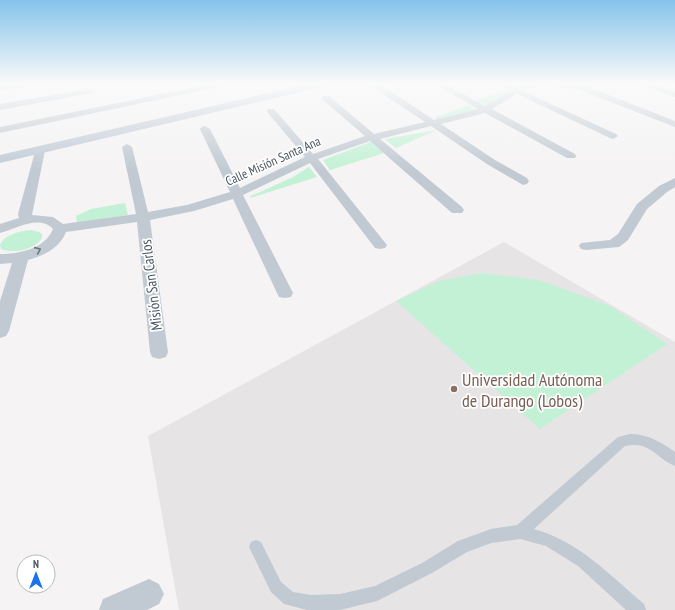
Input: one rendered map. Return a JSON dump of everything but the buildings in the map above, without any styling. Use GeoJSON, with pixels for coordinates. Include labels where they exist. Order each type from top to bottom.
{"type":"FeatureCollection","features":[{"type":"Feature","properties":{"kind":"main road"},"geometry":{"type":"LineString","coordinates":[[0,159],[200,112]]}},
{"type":"Feature","properties":{"kind":"street"},"geometry":{"type":"LineString","coordinates":[[0,130],[49,112]]}},
{"type":"Feature","properties":{"kind":"street"},"geometry":{"type":"LineString","coordinates":[[272,112],[353,209],[380,245]]}},
{"type":"Feature","properties":{"kind":"street"},"geometry":{"type":"LineString","coordinates":[[343,112],[457,210]]}},
{"type":"Feature","properties":{"kind":"street"},"geometry":{"type":"LineString","coordinates":[[417,112],[491,162],[523,181]]}},
{"type":"Feature","properties":{"kind":"street","name":"Calle Misión Santa Ana"},"geometry":{"type":"LineString","coordinates":[[60,229],[143,217],[189,208],[236,194],[311,158],[371,136],[434,124],[478,112]]}},
{"type":"Feature","properties":{"kind":"street"},"geometry":{"type":"LineString","coordinates":[[491,112],[571,156]]}},
{"type":"Feature","properties":{"kind":"street"},"geometry":{"type":"LineString","coordinates":[[563,112],[613,136]]}},
{"type":"Feature","properties":{"kind":"street"},"geometry":{"type":"LineString","coordinates":[[648,112],[675,124]]}},
{"type":"Feature","properties":{"kind":"street"},"geometry":{"type":"LineString","coordinates":[[205,129],[285,293]]}},
{"type":"Feature","properties":{"kind":"street","name":"Misión San Carlos"},"geometry":{"type":"LineString","coordinates":[[127,147],[143,217],[159,352]]}},
{"type":"Feature","properties":{"kind":"street"},"geometry":{"type":"LineString","coordinates":[[26,220],[25,214],[40,150]]}},
{"type":"Feature","properties":{"kind":"street"},"geometry":{"type":"LineString","coordinates":[[586,246],[614,244],[623,237],[642,207],[669,192],[675,182]]}},
{"type":"Feature","properties":{"kind":"street"},"geometry":{"type":"LineString","coordinates":[[0,229],[26,220],[49,220],[56,223],[60,229],[59,234],[52,242],[42,249],[21,257],[0,259]]}},
{"type":"Feature","properties":{"kind":"street"},"geometry":{"type":"LineString","coordinates":[[0,331],[21,257]]}},
{"type":"Feature","properties":{"kind":"street"},"geometry":{"type":"LineString","coordinates":[[114,610],[149,594]]}},
{"type":"Feature","properties":{"kind":"lane"},"geometry":{"type":"LineString","coordinates":[[520,532],[622,442],[634,438],[650,442],[675,460]]}},
{"type":"Feature","properties":{"kind":"lane"},"geometry":{"type":"LineString","coordinates":[[256,547],[276,587],[289,599],[311,603],[340,602],[377,594],[427,568],[463,546],[491,536],[520,532],[549,540],[583,561],[638,610]]}},
{"type":"Feature","properties":{"kind":"shaded area","name":"Universidad Autónoma de Durango (Lobos)"},"geometry":{"type":"Polygon","coordinates":[[[504,242],[675,342],[675,610],[179,610],[148,436],[504,242]]]}},
{"type":"Feature","properties":{"kind":"green space"},"geometry":{"type":"Polygon","coordinates":[[[449,112],[471,112],[438,120],[434,118],[449,112]]]}},
{"type":"Feature","properties":{"kind":"green space"},"geometry":{"type":"Polygon","coordinates":[[[437,130],[396,148],[385,139],[437,130]]]}},
{"type":"Feature","properties":{"kind":"green space"},"geometry":{"type":"Polygon","coordinates":[[[371,142],[384,153],[330,170],[323,160],[371,142]]]}},
{"type":"Feature","properties":{"kind":"green space"},"geometry":{"type":"Polygon","coordinates":[[[309,167],[317,177],[250,198],[251,196],[293,177],[309,167]]]}},
{"type":"Feature","properties":{"kind":"green space"},"geometry":{"type":"Polygon","coordinates":[[[125,203],[128,215],[77,223],[76,216],[91,209],[125,203]]]}},
{"type":"Feature","properties":{"kind":"green space"},"geometry":{"type":"Polygon","coordinates":[[[31,230],[42,234],[42,238],[34,245],[18,251],[1,249],[0,245],[5,238],[18,232],[31,230]]]}},
{"type":"Feature","properties":{"kind":"green space"},"geometry":{"type":"Polygon","coordinates":[[[482,273],[539,280],[610,306],[667,344],[540,429],[396,301],[439,281],[482,273]]]}},
{"type":"Feature","properties":{"kind":"place","name":"Universidad Autónoma de Durango (Lobos)"},"geometry":{"type":"Point","coordinates":[454,389]}}]}
